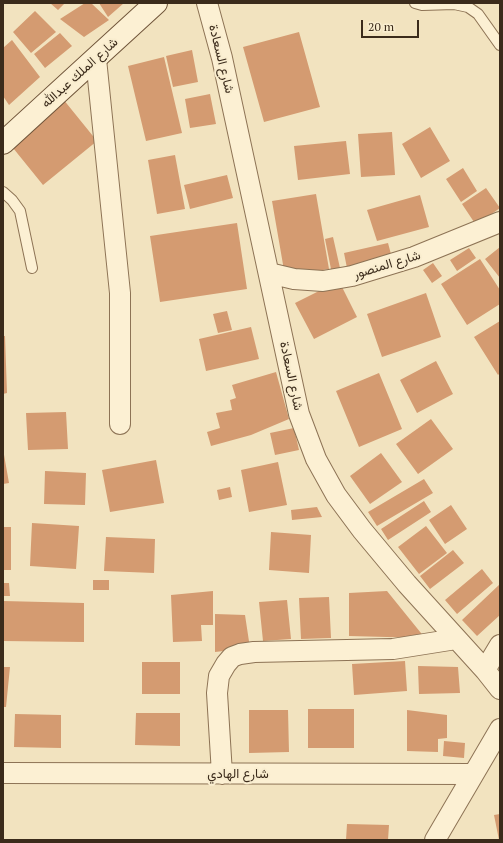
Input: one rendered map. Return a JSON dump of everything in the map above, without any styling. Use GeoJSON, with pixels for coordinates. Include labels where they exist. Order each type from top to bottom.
{"type":"FeatureCollection","features":[{"type":"Feature","properties":{"kind":"main road","name":"شارع الملك عبدالله"},"geometry":{"type":"LineString","coordinates":[[3,143],[156,3]]}},
{"type":"Feature","properties":{"kind":"street","name":"شارع السعادة"},"geometry":{"type":"LineString","coordinates":[[207,3],[222,58],[299,414],[316,459],[336,495],[362,530],[407,584],[485,670],[500,689]]}},
{"type":"Feature","properties":{"kind":"street"},"geometry":{"type":"LineString","coordinates":[[96,58],[120,293],[120,424]]}},
{"type":"Feature","properties":{"kind":"street","name":"شارع المنصور"},"geometry":{"type":"LineString","coordinates":[[269,274],[294,279],[323,281],[352,276],[414,257],[500,222]]}},
{"type":"Feature","properties":{"kind":"street"},"geometry":{"type":"LineString","coordinates":[[222,774],[217,693],[219,676],[232,657],[254,652],[393,649],[456,639]]}},
{"type":"Feature","properties":{"kind":"street"},"geometry":{"type":"LineString","coordinates":[[485,670],[500,646]]}},
{"type":"Feature","properties":{"kind":"street"},"geometry":{"type":"LineString","coordinates":[[436,840],[500,728]]}},
{"type":"Feature","properties":{"kind":"street","name":"شارع الهادي"},"geometry":{"type":"LineString","coordinates":[[3,773],[473,774]]}},
{"type":"Feature","properties":{"kind":"lane"},"geometry":{"type":"LineString","coordinates":[[415,3],[422,5],[454,4],[468,7],[478,14],[500,44]]}},
{"type":"Feature","properties":{"kind":"lane"},"geometry":{"type":"LineString","coordinates":[[3,192],[12,200],[20,211],[32,268]]}},
{"type":"Feature","properties":{"kind":"building"},"geometry":{"type":"Polygon","coordinates":[[[50,3],[65,3],[58,10],[50,3]]]}},
{"type":"Feature","properties":{"kind":"building"},"geometry":{"type":"Polygon","coordinates":[[[85,3],[91,3],[109,20],[84,37],[60,19],[85,3]]]}},
{"type":"Feature","properties":{"kind":"building"},"geometry":{"type":"Polygon","coordinates":[[[99,3],[124,3],[108,17],[99,3]]]}},
{"type":"Feature","properties":{"kind":"building"},"geometry":{"type":"Polygon","coordinates":[[[35,11],[56,32],[31,53],[13,32],[35,11]]]}},
{"type":"Feature","properties":{"kind":"building"},"geometry":{"type":"Polygon","coordinates":[[[299,32],[320,107],[264,122],[243,47],[299,32]]]}},
{"type":"Feature","properties":{"kind":"building"},"geometry":{"type":"Polygon","coordinates":[[[60,33],[72,46],[45,68],[34,54],[60,33]]]}},
{"type":"Feature","properties":{"kind":"building"},"geometry":{"type":"Polygon","coordinates":[[[12,40],[40,77],[9,105],[3,96],[3,48],[12,40]]]}},
{"type":"Feature","properties":{"kind":"building"},"geometry":{"type":"Polygon","coordinates":[[[192,50],[198,82],[173,87],[166,56],[192,50]]]}},
{"type":"Feature","properties":{"kind":"building"},"geometry":{"type":"Polygon","coordinates":[[[164,57],[182,133],[146,141],[128,66],[164,57]]]}},
{"type":"Feature","properties":{"kind":"building"},"geometry":{"type":"Polygon","coordinates":[[[210,94],[216,124],[190,128],[185,99],[210,94]]]}},
{"type":"Feature","properties":{"kind":"building"},"geometry":{"type":"Polygon","coordinates":[[[63,99],[97,141],[43,185],[9,143],[63,99]]]}},
{"type":"Feature","properties":{"kind":"building"},"geometry":{"type":"Polygon","coordinates":[[[430,127],[450,161],[421,178],[402,144],[430,127]]]}},
{"type":"Feature","properties":{"kind":"building"},"geometry":{"type":"Polygon","coordinates":[[[392,132],[395,175],[361,177],[358,134],[392,132]]]}},
{"type":"Feature","properties":{"kind":"building"},"geometry":{"type":"Polygon","coordinates":[[[346,141],[350,174],[298,180],[294,146],[346,141]]]}},
{"type":"Feature","properties":{"kind":"building"},"geometry":{"type":"Polygon","coordinates":[[[175,155],[185,209],[157,214],[148,160],[175,155]]]}},
{"type":"Feature","properties":{"kind":"building"},"geometry":{"type":"Polygon","coordinates":[[[463,168],[477,191],[461,202],[446,179],[463,168]]]}},
{"type":"Feature","properties":{"kind":"building"},"geometry":{"type":"Polygon","coordinates":[[[227,175],[233,198],[190,209],[184,185],[227,175]]]}},
{"type":"Feature","properties":{"kind":"building"},"geometry":{"type":"Polygon","coordinates":[[[486,188],[500,208],[476,225],[462,204],[486,188]]]}},
{"type":"Feature","properties":{"kind":"building"},"geometry":{"type":"Polygon","coordinates":[[[316,194],[329,269],[285,276],[272,201],[316,194]]]}},
{"type":"Feature","properties":{"kind":"building"},"geometry":{"type":"Polygon","coordinates":[[[420,195],[429,227],[377,241],[367,210],[420,195]]]}},
{"type":"Feature","properties":{"kind":"building"},"geometry":{"type":"Polygon","coordinates":[[[237,223],[247,289],[160,302],[150,236],[237,223]]]}},
{"type":"Feature","properties":{"kind":"building"},"geometry":{"type":"Polygon","coordinates":[[[333,237],[340,268],[331,269],[325,239],[333,237]]]}},
{"type":"Feature","properties":{"kind":"building"},"geometry":{"type":"Polygon","coordinates":[[[388,243],[392,258],[347,268],[344,253],[388,243]]]}},
{"type":"Feature","properties":{"kind":"building"},"geometry":{"type":"Polygon","coordinates":[[[500,247],[500,278],[485,259],[500,247]]]}},
{"type":"Feature","properties":{"kind":"building"},"geometry":{"type":"Polygon","coordinates":[[[469,248],[476,258],[457,271],[450,260],[469,248]]]}},
{"type":"Feature","properties":{"kind":"building"},"geometry":{"type":"Polygon","coordinates":[[[480,259],[500,290],[500,304],[467,325],[441,284],[480,259]]]}},
{"type":"Feature","properties":{"kind":"building"},"geometry":{"type":"Polygon","coordinates":[[[433,263],[442,276],[432,283],[423,270],[433,263]]]}},
{"type":"Feature","properties":{"kind":"building"},"geometry":{"type":"Polygon","coordinates":[[[339,281],[357,317],[314,339],[295,303],[339,281]]]}},
{"type":"Feature","properties":{"kind":"building"},"geometry":{"type":"Polygon","coordinates":[[[426,293],[441,337],[382,357],[367,314],[426,293]]]}},
{"type":"Feature","properties":{"kind":"building"},"geometry":{"type":"Polygon","coordinates":[[[227,311],[232,330],[218,333],[213,314],[227,311]]]}},
{"type":"Feature","properties":{"kind":"building"},"geometry":{"type":"Polygon","coordinates":[[[500,321],[500,373],[498,375],[474,337],[500,321]]]}},
{"type":"Feature","properties":{"kind":"building"},"geometry":{"type":"Polygon","coordinates":[[[251,327],[259,359],[206,371],[199,339],[251,327]]]}},
{"type":"Feature","properties":{"kind":"building"},"geometry":{"type":"Polygon","coordinates":[[[3,336],[5,336],[7,393],[3,394],[3,336]]]}},
{"type":"Feature","properties":{"kind":"building"},"geometry":{"type":"Polygon","coordinates":[[[436,361],[453,394],[417,413],[400,380],[436,361]]]}},
{"type":"Feature","properties":{"kind":"building"},"geometry":{"type":"Polygon","coordinates":[[[276,372],[289,419],[251,435],[211,446],[207,432],[220,428],[216,413],[232,410],[230,400],[236,398],[232,385],[276,372]]]}},
{"type":"Feature","properties":{"kind":"building"},"geometry":{"type":"Polygon","coordinates":[[[379,373],[402,429],[359,447],[336,391],[379,373]]]}},
{"type":"Feature","properties":{"kind":"building"},"geometry":{"type":"Polygon","coordinates":[[[66,412],[68,449],[28,450],[26,413],[66,412]]]}},
{"type":"Feature","properties":{"kind":"building"},"geometry":{"type":"Polygon","coordinates":[[[431,419],[453,449],[418,474],[396,444],[431,419]]]}},
{"type":"Feature","properties":{"kind":"building"},"geometry":{"type":"Polygon","coordinates":[[[294,428],[299,450],[275,455],[270,433],[294,428]]]}},
{"type":"Feature","properties":{"kind":"building"},"geometry":{"type":"Polygon","coordinates":[[[3,449],[9,483],[3,484],[3,449]]]}},
{"type":"Feature","properties":{"kind":"building"},"geometry":{"type":"Polygon","coordinates":[[[381,453],[402,482],[370,504],[350,476],[381,453]]]}},
{"type":"Feature","properties":{"kind":"building"},"geometry":{"type":"Polygon","coordinates":[[[156,460],[164,503],[110,512],[102,470],[156,460]]]}},
{"type":"Feature","properties":{"kind":"building"},"geometry":{"type":"Polygon","coordinates":[[[278,462],[287,505],[249,512],[241,470],[278,462]]]}},
{"type":"Feature","properties":{"kind":"building"},"geometry":{"type":"Polygon","coordinates":[[[45,471],[86,473],[85,505],[44,504],[45,471]]]}},
{"type":"Feature","properties":{"kind":"building"},"geometry":{"type":"Polygon","coordinates":[[[424,479],[433,493],[377,526],[368,512],[424,479]]]}},
{"type":"Feature","properties":{"kind":"building"},"geometry":{"type":"Polygon","coordinates":[[[230,487],[232,497],[219,500],[217,490],[230,487]]]}},
{"type":"Feature","properties":{"kind":"building"},"geometry":{"type":"Polygon","coordinates":[[[424,501],[431,512],[388,540],[381,529],[424,501]]]}},
{"type":"Feature","properties":{"kind":"building"},"geometry":{"type":"Polygon","coordinates":[[[451,505],[467,529],[445,544],[429,520],[451,505]]]}},
{"type":"Feature","properties":{"kind":"building"},"geometry":{"type":"Polygon","coordinates":[[[317,507],[322,517],[292,520],[291,510],[317,507]]]}},
{"type":"Feature","properties":{"kind":"building"},"geometry":{"type":"Polygon","coordinates":[[[32,523],[79,526],[76,569],[30,566],[32,523]]]}},
{"type":"Feature","properties":{"kind":"building"},"geometry":{"type":"Polygon","coordinates":[[[426,526],[447,553],[419,574],[398,547],[426,526]]]}},
{"type":"Feature","properties":{"kind":"building"},"geometry":{"type":"Polygon","coordinates":[[[3,527],[11,527],[11,570],[3,570],[3,527]]]}},
{"type":"Feature","properties":{"kind":"building"},"geometry":{"type":"Polygon","coordinates":[[[271,532],[311,535],[309,573],[269,570],[271,532]]]}},
{"type":"Feature","properties":{"kind":"building"},"geometry":{"type":"Polygon","coordinates":[[[106,537],[155,539],[154,573],[104,571],[106,537]]]}},
{"type":"Feature","properties":{"kind":"building"},"geometry":{"type":"Polygon","coordinates":[[[453,550],[464,563],[430,589],[420,576],[453,550]]]}},
{"type":"Feature","properties":{"kind":"building"},"geometry":{"type":"Polygon","coordinates":[[[482,569],[493,583],[457,614],[445,600],[482,569]]]}},
{"type":"Feature","properties":{"kind":"building"},"geometry":{"type":"Polygon","coordinates":[[[93,580],[109,580],[109,590],[93,590],[93,580]]]}},
{"type":"Feature","properties":{"kind":"building"},"geometry":{"type":"Polygon","coordinates":[[[3,583],[9,583],[10,596],[3,596],[3,583]]]}},
{"type":"Feature","properties":{"kind":"building"},"geometry":{"type":"Polygon","coordinates":[[[500,584],[500,615],[477,636],[462,620],[500,584]]]}},
{"type":"Feature","properties":{"kind":"building"},"geometry":{"type":"Polygon","coordinates":[[[213,591],[213,625],[201,625],[202,641],[173,642],[171,595],[213,591]]]}},
{"type":"Feature","properties":{"kind":"building"},"geometry":{"type":"Polygon","coordinates":[[[387,591],[425,638],[349,636],[349,593],[387,591]]]}},
{"type":"Feature","properties":{"kind":"building"},"geometry":{"type":"Polygon","coordinates":[[[329,597],[331,638],[301,639],[299,598],[329,597]]]}},
{"type":"Feature","properties":{"kind":"building"},"geometry":{"type":"Polygon","coordinates":[[[287,600],[291,639],[263,641],[259,602],[287,600]]]}},
{"type":"Feature","properties":{"kind":"building"},"geometry":{"type":"Polygon","coordinates":[[[3,601],[84,603],[84,642],[3,641],[3,601]]]}},
{"type":"Feature","properties":{"kind":"building"},"geometry":{"type":"Polygon","coordinates":[[[215,614],[245,615],[250,648],[215,652],[215,614]]]}},
{"type":"Feature","properties":{"kind":"building"},"geometry":{"type":"Polygon","coordinates":[[[405,661],[407,691],[354,695],[352,664],[405,661]]]}},
{"type":"Feature","properties":{"kind":"building"},"geometry":{"type":"Polygon","coordinates":[[[142,662],[180,662],[180,694],[142,694],[142,662]]]}},
{"type":"Feature","properties":{"kind":"building"},"geometry":{"type":"Polygon","coordinates":[[[418,666],[458,667],[460,693],[419,694],[418,666]]]}},
{"type":"Feature","properties":{"kind":"building"},"geometry":{"type":"Polygon","coordinates":[[[3,667],[10,667],[6,707],[3,707],[3,667]]]}},
{"type":"Feature","properties":{"kind":"building"},"geometry":{"type":"Polygon","coordinates":[[[308,709],[354,709],[354,748],[308,748],[308,709]]]}},
{"type":"Feature","properties":{"kind":"building"},"geometry":{"type":"Polygon","coordinates":[[[249,710],[288,710],[289,752],[249,753],[249,710]]]}},
{"type":"Feature","properties":{"kind":"building"},"geometry":{"type":"Polygon","coordinates":[[[407,710],[447,715],[447,738],[438,739],[438,752],[407,751],[407,710]]]}},
{"type":"Feature","properties":{"kind":"building"},"geometry":{"type":"Polygon","coordinates":[[[136,713],[180,713],[180,746],[135,745],[136,713]]]}},
{"type":"Feature","properties":{"kind":"building"},"geometry":{"type":"Polygon","coordinates":[[[15,714],[61,715],[61,748],[14,747],[15,714]]]}},
{"type":"Feature","properties":{"kind":"building"},"geometry":{"type":"Polygon","coordinates":[[[444,741],[465,743],[464,758],[443,756],[444,741]]]}},
{"type":"Feature","properties":{"kind":"building"},"geometry":{"type":"Polygon","coordinates":[[[500,814],[500,840],[499,840],[494,815],[500,814]]]}},
{"type":"Feature","properties":{"kind":"building"},"geometry":{"type":"Polygon","coordinates":[[[347,824],[389,825],[388,840],[346,840],[347,824]]]}}]}
